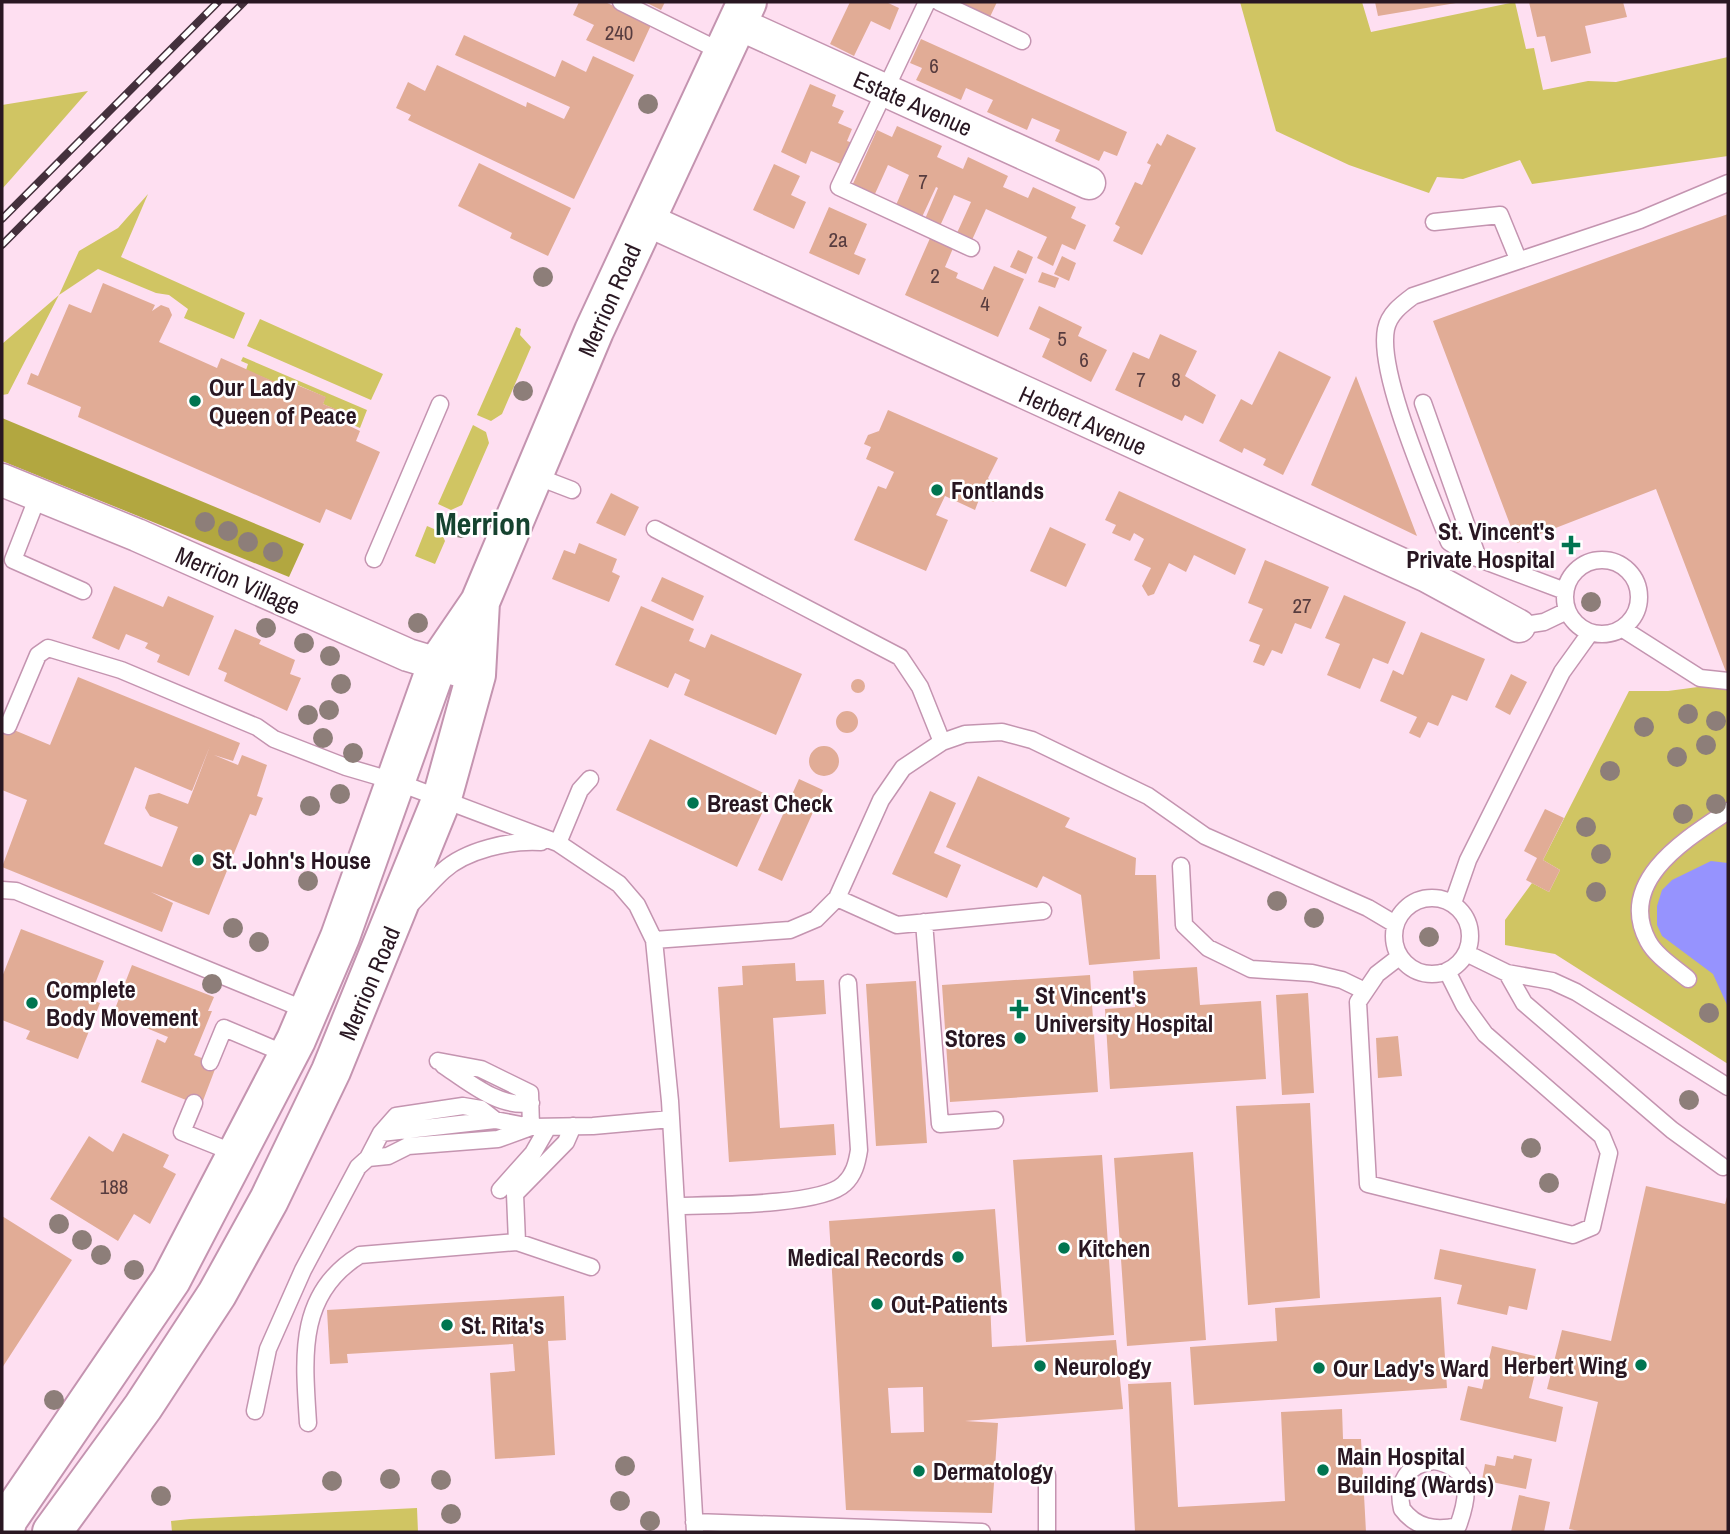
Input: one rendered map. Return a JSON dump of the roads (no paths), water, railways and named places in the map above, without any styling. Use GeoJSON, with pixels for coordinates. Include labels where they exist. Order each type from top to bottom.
{"type":"FeatureCollection","features":[{"type":"Feature","properties":{"kind":"main road","name":"Merrion Road"},"geometry":{"type":"LineString","coordinates":[[4,1532],[8,1519],[171,1280],[288,1055],[340,937],[438,665],[480,602],[531,474],[735,25]]}},
{"type":"Feature","properties":{"kind":"main road","name":"Merrion Road"},"geometry":{"type":"LineString","coordinates":[[52,1532],[189,1340],[269,1199],[331,1071],[394,923],[442,799],[476,676],[480,602]]}},
{"type":"Feature","properties":{"kind":"main road"},"geometry":{"type":"LineString","coordinates":[[150,1312],[189,1340]]}},
{"type":"Feature","properties":{"kind":"street","name":"Estate Avenue"},"geometry":{"type":"LineString","coordinates":[[735,25],[1089,183]]}},
{"type":"Feature","properties":{"kind":"street","name":"Herbert Avenue"},"geometry":{"type":"LineString","coordinates":[[645,219],[1427,576],[1519,626]]}},
{"type":"Feature","properties":{"kind":"street","name":"Merrion Village"},"geometry":{"type":"LineString","coordinates":[[2,480],[137,535],[408,655],[476,676]]}},
{"type":"Feature","properties":{"kind":"lane"},"geometry":{"type":"LineString","coordinates":[[621,2],[735,25]]}},
{"type":"Feature","properties":{"kind":"lane"},"geometry":{"type":"LineString","coordinates":[[927,2],[839,187],[971,248]]}},
{"type":"Feature","properties":{"kind":"lane"},"geometry":{"type":"LineString","coordinates":[[939,2],[1022,41]]}},
{"type":"Feature","properties":{"kind":"lane"},"geometry":{"type":"LineString","coordinates":[[1565,591],[1478,558],[1449,542],[1392,387],[1385,347],[1386,327],[1394,311],[1413,296],[1640,220],[1728,183]]}},
{"type":"Feature","properties":{"kind":"lane"},"geometry":{"type":"LineString","coordinates":[[1434,222],[1500,215],[1518,259]]}},
{"type":"Feature","properties":{"kind":"lane"},"geometry":{"type":"LineString","coordinates":[[1423,403],[1478,558]]}},
{"type":"Feature","properties":{"kind":"lane"},"geometry":{"type":"LineString","coordinates":[[374,559],[440,404]]}},
{"type":"Feature","properties":{"kind":"lane"},"geometry":{"type":"LineString","coordinates":[[531,474],[572,490]]}},
{"type":"Feature","properties":{"kind":"lane"},"geometry":{"type":"LineString","coordinates":[[38,496],[12,560],[83,591]]}},
{"type":"Feature","properties":{"kind":"lane"},"geometry":{"type":"LineString","coordinates":[[654,529],[900,657],[920,687],[942,742]]}},
{"type":"Feature","properties":{"kind":"lane"},"geometry":{"type":"LineString","coordinates":[[1595,560],[1618,563],[1628,569],[1639,589],[1637,611],[1623,629],[1612,634],[1590,633],[1580,628],[1567,611],[1565,591],[1569,580],[1584,564],[1595,560]]}},
{"type":"Feature","properties":{"kind":"lane"},"geometry":{"type":"LineString","coordinates":[[1519,626],[1544,622],[1567,611]]}},
{"type":"Feature","properties":{"kind":"lane"},"geometry":{"type":"LineString","coordinates":[[1623,629],[1640,643],[1700,678],[1728,681]]}},
{"type":"Feature","properties":{"kind":"lane"},"geometry":{"type":"LineString","coordinates":[[1453,903],[1468,860],[1562,672],[1590,633]]}},
{"type":"Feature","properties":{"kind":"lane"},"geometry":{"type":"LineString","coordinates":[[8,726],[38,655],[48,648],[62,650],[121,670],[257,727],[274,739],[558,843],[619,884],[637,905],[654,940],[677,1206],[694,1527],[982,1532]]}},
{"type":"Feature","properties":{"kind":"lane"},"geometry":{"type":"LineString","coordinates":[[654,940],[790,929],[816,919],[837,898],[881,800],[903,768],[942,742],[965,734],[1002,732],[1032,740],[1148,796],[1205,836],[1368,908],[1395,924]]}},
{"type":"Feature","properties":{"kind":"lane"},"geometry":{"type":"LineString","coordinates":[[558,843],[580,790],[590,779]]}},
{"type":"Feature","properties":{"kind":"lane"},"geometry":{"type":"LineString","coordinates":[[1688,979],[1648,940],[1640,907],[1643,888],[1670,854],[1728,811]]}},
{"type":"Feature","properties":{"kind":"lane"},"geometry":{"type":"LineString","coordinates":[[394,923],[444,869],[475,854],[523,841],[558,843]]}},
{"type":"Feature","properties":{"kind":"lane"},"geometry":{"type":"LineString","coordinates":[[1181,866],[1184,925],[1208,948],[1251,969],[1312,973],[1342,980],[1365,991]]}},
{"type":"Feature","properties":{"kind":"lane"},"geometry":{"type":"LineString","coordinates":[[2,890],[16,891],[309,1011]]}},
{"type":"Feature","properties":{"kind":"lane"},"geometry":{"type":"LineString","coordinates":[[1427,897],[1453,903],[1463,913],[1470,931],[1466,953],[1456,967],[1426,975],[1406,965],[1399,957],[1394,945],[1395,924],[1400,914],[1414,901],[1427,897]]}},
{"type":"Feature","properties":{"kind":"lane"},"geometry":{"type":"LineString","coordinates":[[837,898],[897,925],[1043,911]]}},
{"type":"Feature","properties":{"kind":"lane"},"geometry":{"type":"LineString","coordinates":[[924,922],[940,1124],[995,1120]]}},
{"type":"Feature","properties":{"kind":"lane"},"geometry":{"type":"LineString","coordinates":[[1466,953],[1507,973],[1552,981],[1576,992],[1728,1087]]}},
{"type":"Feature","properties":{"kind":"lane"},"geometry":{"type":"LineString","coordinates":[[1399,957],[1377,974],[1358,1002],[1368,1184],[1573,1235],[1592,1227],[1609,1153],[1602,1136],[1485,1034],[1464,1005],[1447,971]]}},
{"type":"Feature","properties":{"kind":"lane"},"geometry":{"type":"LineString","coordinates":[[1507,973],[1524,1003],[1672,1130],[1723,1167]]}},
{"type":"Feature","properties":{"kind":"lane"},"geometry":{"type":"LineString","coordinates":[[677,1206],[799,1199],[827,1194],[844,1185],[856,1168],[859,1150],[848,983]]}},
{"type":"Feature","properties":{"kind":"lane"},"geometry":{"type":"LineString","coordinates":[[210,1062],[224,1028],[288,1055]]}},
{"type":"Feature","properties":{"kind":"lane"},"geometry":{"type":"LineString","coordinates":[[531,1104],[518,1106],[482,1091],[438,1061],[481,1069],[530,1093],[531,1104],[531,1127]]}},
{"type":"Feature","properties":{"kind":"lane"},"geometry":{"type":"LineString","coordinates":[[194,1103],[182,1132],[237,1154]]}},
{"type":"Feature","properties":{"kind":"lane"},"geometry":{"type":"LineString","coordinates":[[255,1411],[268,1349],[303,1270],[348,1182],[368,1158],[381,1133],[396,1116],[463,1106],[481,1109],[495,1120],[531,1127],[671,1119]]}},
{"type":"Feature","properties":{"kind":"lane"},"geometry":{"type":"LineString","coordinates":[[517,1242],[515,1194],[566,1143],[573,1126]]}},
{"type":"Feature","properties":{"kind":"lane"},"geometry":{"type":"LineString","coordinates":[[368,1158],[388,1156],[408,1146],[498,1139],[531,1127]]}},
{"type":"Feature","properties":{"kind":"lane"},"geometry":{"type":"LineString","coordinates":[[500,1190],[533,1153],[548,1127]]}},
{"type":"Feature","properties":{"kind":"lane"},"geometry":{"type":"LineString","coordinates":[[308,1423],[303,1346],[307,1328],[328,1284],[347,1263],[360,1255],[517,1242],[591,1267]]}},
{"type":"Feature","properties":{"kind":"lane"},"geometry":{"type":"LineString","coordinates":[[1458,1526],[1467,1494],[1461,1475],[1453,1467],[1434,1461],[1414,1466],[1400,1486],[1402,1509],[1409,1518],[1430,1528],[1458,1526],[1475,1532]]}},
{"type":"Feature","properties":{"kind":"lane"},"geometry":{"type":"LineString","coordinates":[[1047,1475],[1047,1532]]}},
{"type":"Feature","properties":{"kind":"railway"},"geometry":{"type":"LineString","coordinates":[[2,219],[218,2]]}},
{"type":"Feature","properties":{"kind":"railway"},"geometry":{"type":"LineString","coordinates":[[2,245],[244,2]]}},
{"type":"Feature","properties":{"kind":"place","name":"Our Lady Queen of Peace"},"geometry":{"type":"Point","coordinates":[195,401]}},
{"type":"Feature","properties":{"kind":"place","name":"Fontlands"},"geometry":{"type":"Point","coordinates":[937,490]}},
{"type":"Feature","properties":{"kind":"place","name":"St. Vincent's Private Hospital"},"geometry":{"type":"Point","coordinates":[1571,545]}},
{"type":"Feature","properties":{"kind":"place","name":"Breast Check"},"geometry":{"type":"Point","coordinates":[693,803]}},
{"type":"Feature","properties":{"kind":"place","name":"St. John's House"},"geometry":{"type":"Point","coordinates":[198,860]}},
{"type":"Feature","properties":{"kind":"place","name":"Complete Body Movement"},"geometry":{"type":"Point","coordinates":[32,1003]}},
{"type":"Feature","properties":{"kind":"place","name":"St Vincent's University Hospital"},"geometry":{"type":"Point","coordinates":[1019,1009]}},
{"type":"Feature","properties":{"kind":"place","name":"Stores"},"geometry":{"type":"Point","coordinates":[1020,1038]}},
{"type":"Feature","properties":{"kind":"place","name":"Kitchen"},"geometry":{"type":"Point","coordinates":[1064,1248]}},
{"type":"Feature","properties":{"kind":"place","name":"Medical Records"},"geometry":{"type":"Point","coordinates":[958,1257]}},
{"type":"Feature","properties":{"kind":"place","name":"Out-Patients"},"geometry":{"type":"Point","coordinates":[877,1304]}},
{"type":"Feature","properties":{"kind":"place","name":"St. Rita's"},"geometry":{"type":"Point","coordinates":[447,1325]}},
{"type":"Feature","properties":{"kind":"place","name":"Herbert Wing"},"geometry":{"type":"Point","coordinates":[1641,1365]}},
{"type":"Feature","properties":{"kind":"place","name":"Neurology"},"geometry":{"type":"Point","coordinates":[1040,1366]}},
{"type":"Feature","properties":{"kind":"place","name":"Our Lady's Ward"},"geometry":{"type":"Point","coordinates":[1319,1368]}},
{"type":"Feature","properties":{"kind":"place","name":"Main Hospital Building (Wards)"},"geometry":{"type":"Point","coordinates":[1323,1470]}},
{"type":"Feature","properties":{"kind":"place","name":"Dermatology"},"geometry":{"type":"Point","coordinates":[919,1471]}},
{"type":"Feature","properties":{"kind":"district","name":"Merrion"},"geometry":{"type":"Point","coordinates":[483,523]}}]}
